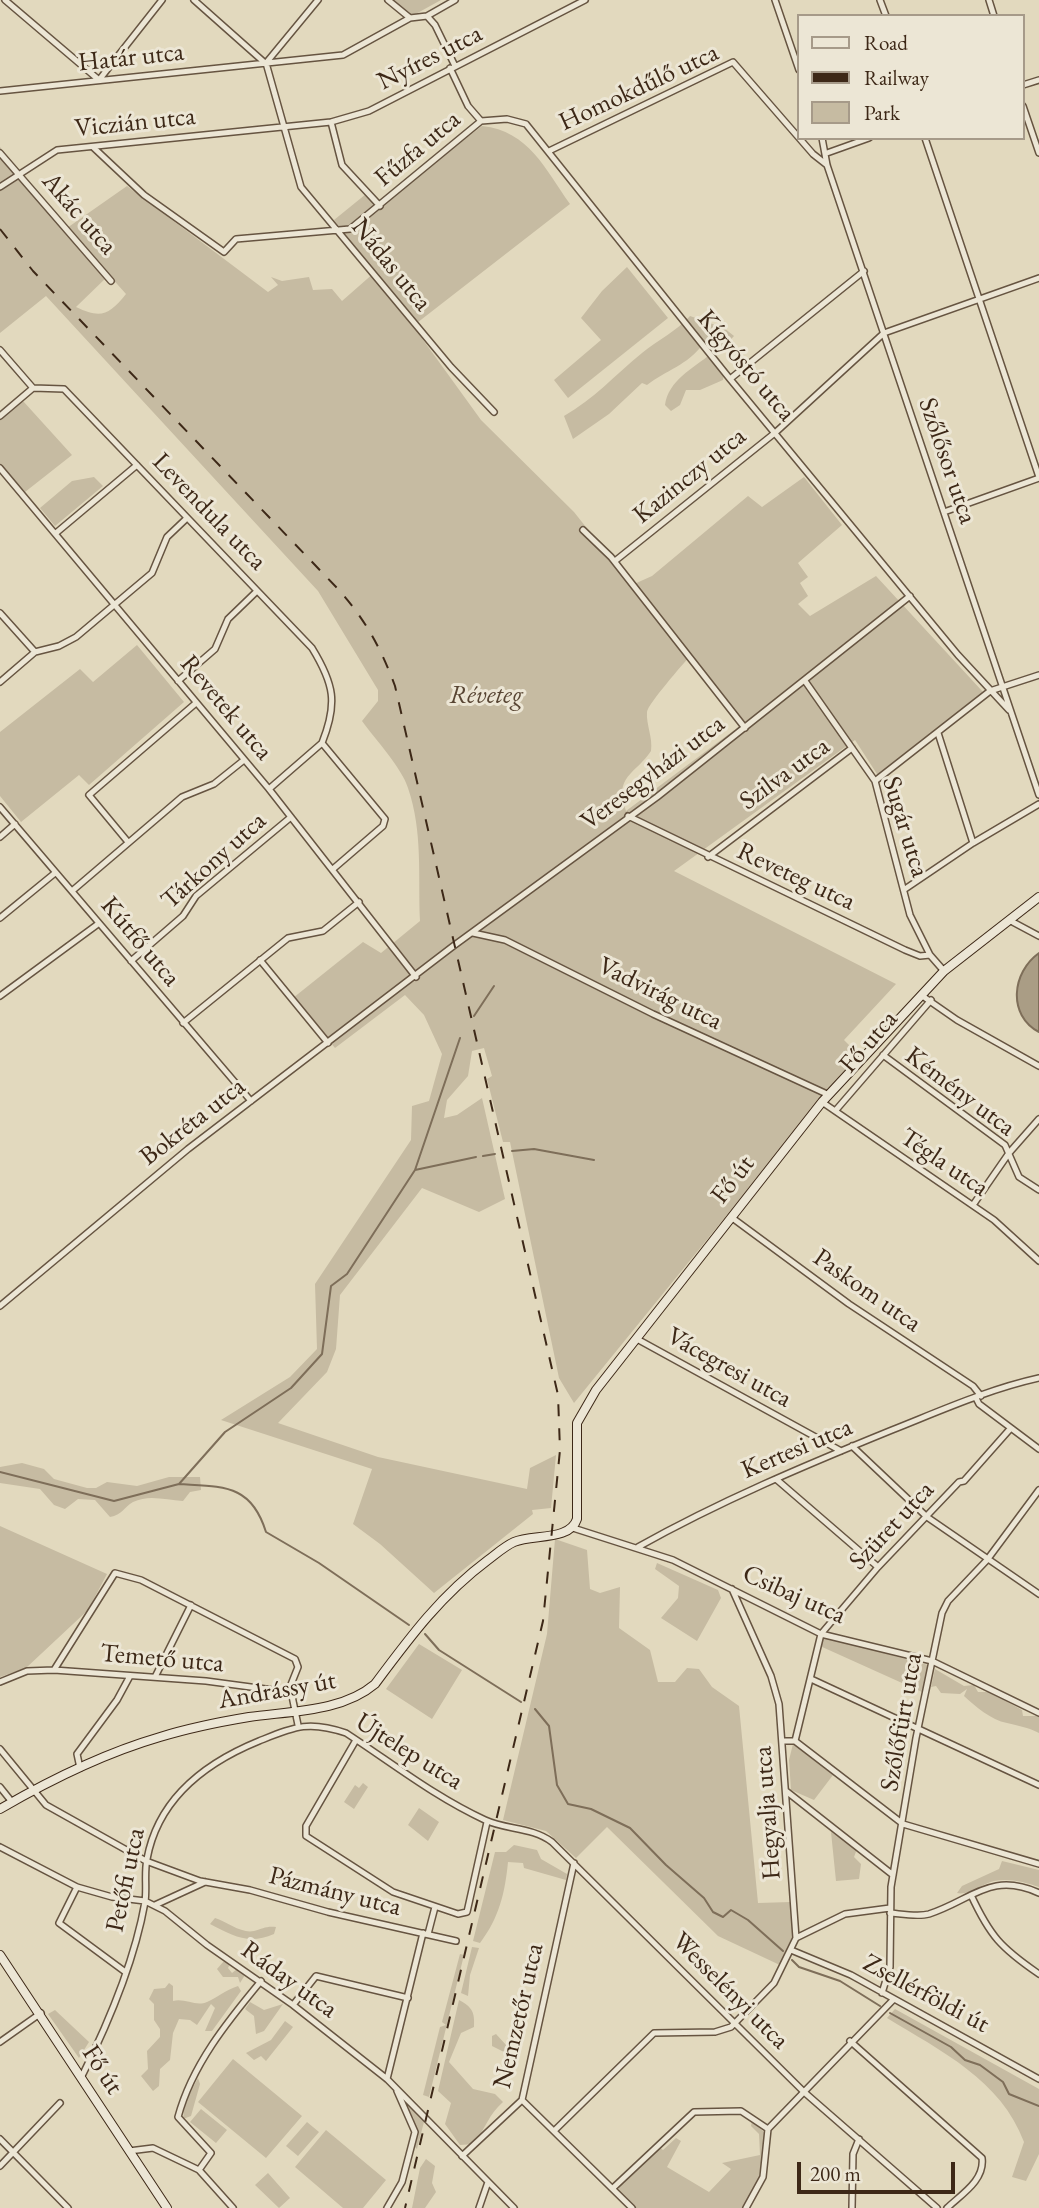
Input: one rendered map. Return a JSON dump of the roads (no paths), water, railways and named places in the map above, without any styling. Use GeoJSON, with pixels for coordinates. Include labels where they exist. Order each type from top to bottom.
{"type":"FeatureCollection","features":[{"type":"Feature","properties":{"kind":"main road","name":"Fő út"},"geometry":{"type":"LineString","coordinates":[[572,1528],[577,1519],[578,1419],[596,1390],[822,1102],[944,971],[1039,897]]}},
{"type":"Feature","properties":{"kind":"main road","name":"Andrássy út"},"geometry":{"type":"LineString","coordinates":[[0,1809],[80,1768],[159,1737],[226,1721],[342,1703],[363,1694],[375,1684],[441,1599],[465,1579],[512,1542],[572,1528]]}},
{"type":"Feature","properties":{"kind":"main road","name":"Fő út"},"geometry":{"type":"LineString","coordinates":[[0,1955],[167,2208]]}},
{"type":"Feature","properties":{"kind":"street"},"geometry":{"type":"LineString","coordinates":[[5,0],[99,80],[162,0]]}},
{"type":"Feature","properties":{"kind":"street"},"geometry":{"type":"LineString","coordinates":[[194,0],[266,63],[284,127]]}},
{"type":"Feature","properties":{"kind":"street"},"geometry":{"type":"LineString","coordinates":[[266,63],[318,0]]}},
{"type":"Feature","properties":{"kind":"street"},"geometry":{"type":"LineString","coordinates":[[388,0],[410,18]]}},
{"type":"Feature","properties":{"kind":"street","name":"Határ utca"},"geometry":{"type":"LineString","coordinates":[[0,91],[343,55],[410,18],[427,16],[455,0]]}},
{"type":"Feature","properties":{"kind":"street","name":"Nyíres utca"},"geometry":{"type":"LineString","coordinates":[[284,127],[331,122],[369,111],[585,0]]}},
{"type":"Feature","properties":{"kind":"street"},"geometry":{"type":"LineString","coordinates":[[775,0],[797,64]]}},
{"type":"Feature","properties":{"kind":"street"},"geometry":{"type":"LineString","coordinates":[[427,16],[435,26],[468,106],[481,121]]}},
{"type":"Feature","properties":{"kind":"street","name":"Homokdűlő utca"},"geometry":{"type":"LineString","coordinates":[[549,151],[733,62],[797,135]]}},
{"type":"Feature","properties":{"kind":"street"},"geometry":{"type":"LineString","coordinates":[[1025,112],[1039,153]]}},
{"type":"Feature","properties":{"kind":"street","name":"Kígyóstó utca"},"geometry":{"type":"LineString","coordinates":[[481,121],[507,119],[526,124],[730,379],[909,596],[1009,710]]}},
{"type":"Feature","properties":{"kind":"street","name":"Fűzfa utca"},"geometry":{"type":"LineString","coordinates":[[339,231],[350,229],[380,206],[481,121]]}},
{"type":"Feature","properties":{"kind":"street"},"geometry":{"type":"LineString","coordinates":[[331,122],[342,165],[380,206]]}},
{"type":"Feature","properties":{"kind":"street","name":"Viczián utca"},"geometry":{"type":"LineString","coordinates":[[0,187],[52,151],[284,127]]}},
{"type":"Feature","properties":{"kind":"street","name":"Nádas utca"},"geometry":{"type":"LineString","coordinates":[[284,127],[301,187],[451,367],[494,412]]}},
{"type":"Feature","properties":{"kind":"street","name":"Homokdűlő utca"},"geometry":{"type":"LineString","coordinates":[[801,140],[813,154],[827,164]]}},
{"type":"Feature","properties":{"kind":"street","name":"Szőlősor utca"},"geometry":{"type":"LineString","coordinates":[[823,140],[827,164],[1039,795]]}},
{"type":"Feature","properties":{"kind":"street"},"geometry":{"type":"LineString","coordinates":[[827,153],[863,140]]}},
{"type":"Feature","properties":{"kind":"street"},"geometry":{"type":"LineString","coordinates":[[926,140],[1039,477],[944,512]]}},
{"type":"Feature","properties":{"kind":"street"},"geometry":{"type":"LineString","coordinates":[[93,147],[144,195],[224,252],[236,239],[339,231]]}},
{"type":"Feature","properties":{"kind":"street"},"geometry":{"type":"LineString","coordinates":[[0,153],[18,173]]}},
{"type":"Feature","properties":{"kind":"street","name":"Akác utca"},"geometry":{"type":"LineString","coordinates":[[18,173],[111,281]]}},
{"type":"Feature","properties":{"kind":"street"},"geometry":{"type":"LineString","coordinates":[[730,379],[864,271]]}},
{"type":"Feature","properties":{"kind":"street","name":"Kazinczy utca"},"geometry":{"type":"LineString","coordinates":[[615,561],[776,432],[884,333],[1039,278]]}},
{"type":"Feature","properties":{"kind":"street"},"geometry":{"type":"LineString","coordinates":[[0,349],[33,388],[0,416]]}},
{"type":"Feature","properties":{"kind":"street","name":"Levendula utca"},"geometry":{"type":"LineString","coordinates":[[33,388],[64,389],[312,648],[324,668],[331,689],[333,711],[322,743]]}},
{"type":"Feature","properties":{"kind":"street"},"geometry":{"type":"LineString","coordinates":[[55,533],[137,466]]}},
{"type":"Feature","properties":{"kind":"street","name":"Revetek utca"},"geometry":{"type":"LineString","coordinates":[[0,468],[269,789],[416,977]]}},
{"type":"Feature","properties":{"kind":"street"},"geometry":{"type":"LineString","coordinates":[[0,682],[35,652],[59,646],[76,637],[152,573],[167,537],[187,517]]}},
{"type":"Feature","properties":{"kind":"street"},"geometry":{"type":"LineString","coordinates":[[583,530],[615,561],[746,728]]}},
{"type":"Feature","properties":{"kind":"street"},"geometry":{"type":"LineString","coordinates":[[178,681],[215,649],[228,619],[257,591]]}},
{"type":"Feature","properties":{"kind":"street","name":"Veresegyházi utca"},"geometry":{"type":"LineString","coordinates":[[416,977],[746,728],[909,596]]}},
{"type":"Feature","properties":{"kind":"street"},"geometry":{"type":"LineString","coordinates":[[0,613],[35,652]]}},
{"type":"Feature","properties":{"kind":"street"},"geometry":{"type":"LineString","coordinates":[[875,780],[990,691],[1039,675]]}},
{"type":"Feature","properties":{"kind":"street","name":"Sugár utca"},"geometry":{"type":"LineString","coordinates":[[805,681],[875,780],[905,889],[909,915],[930,956]]}},
{"type":"Feature","properties":{"kind":"street"},"geometry":{"type":"LineString","coordinates":[[128,842],[89,795],[196,703]]}},
{"type":"Feature","properties":{"kind":"street"},"geometry":{"type":"LineString","coordinates":[[938,733],[973,843]]}},
{"type":"Feature","properties":{"kind":"street"},"geometry":{"type":"LineString","coordinates":[[269,789],[322,743],[385,819],[383,826],[333,869]]}},
{"type":"Feature","properties":{"kind":"street","name":"Szilva utca"},"geometry":{"type":"LineString","coordinates":[[708,857],[770,807],[852,748]]}},
{"type":"Feature","properties":{"kind":"street"},"geometry":{"type":"LineString","coordinates":[[72,891],[182,797],[214,784],[244,760]]}},
{"type":"Feature","properties":{"kind":"street"},"geometry":{"type":"LineString","coordinates":[[905,889],[973,843],[1039,804]]}},
{"type":"Feature","properties":{"kind":"street","name":"Kútfő utca"},"geometry":{"type":"LineString","coordinates":[[0,807],[251,1101]]}},
{"type":"Feature","properties":{"kind":"street","name":"Reveteg utca"},"geometry":{"type":"LineString","coordinates":[[628,816],[905,950],[920,956],[930,956]]}},
{"type":"Feature","properties":{"kind":"street","name":"Tárkony utca"},"geometry":{"type":"LineString","coordinates":[[131,961],[183,916],[196,896],[291,817]]}},
{"type":"Feature","properties":{"kind":"street"},"geometry":{"type":"LineString","coordinates":[[0,837],[15,824]]}},
{"type":"Feature","properties":{"kind":"street"},"geometry":{"type":"LineString","coordinates":[[0,918],[55,873]]}},
{"type":"Feature","properties":{"kind":"street"},"geometry":{"type":"LineString","coordinates":[[183,1023],[288,938],[323,931],[359,902]]}},
{"type":"Feature","properties":{"kind":"street"},"geometry":{"type":"LineString","coordinates":[[1009,920],[1039,936]]}},
{"type":"Feature","properties":{"kind":"street"},"geometry":{"type":"LineString","coordinates":[[0,996],[98,924]]}},
{"type":"Feature","properties":{"kind":"street","name":"Vadvirág utca"},"geometry":{"type":"LineString","coordinates":[[473,933],[505,940],[653,1014],[830,1095]]}},
{"type":"Feature","properties":{"kind":"street"},"geometry":{"type":"LineString","coordinates":[[930,956],[944,971]]}},
{"type":"Feature","properties":{"kind":"street"},"geometry":{"type":"LineString","coordinates":[[260,960],[328,1043]]}},
{"type":"Feature","properties":{"kind":"street","name":"Bokréta utca"},"geometry":{"type":"LineString","coordinates":[[0,1306],[106,1214],[416,977]]}},
{"type":"Feature","properties":{"kind":"street"},"geometry":{"type":"LineString","coordinates":[[921,995],[957,1020],[1039,1066]]}},
{"type":"Feature","properties":{"kind":"street","name":"Fő utca"},"geometry":{"type":"LineString","coordinates":[[836,1110],[931,1000]]}},
{"type":"Feature","properties":{"kind":"street","name":"Kémény utca"},"geometry":{"type":"LineString","coordinates":[[883,1055],[1005,1145],[1019,1177],[1039,1190]]}},
{"type":"Feature","properties":{"kind":"street","name":"Tégla utca"},"geometry":{"type":"LineString","coordinates":[[822,1102],[973,1205],[1039,1261]]}},
{"type":"Feature","properties":{"kind":"street"},"geometry":{"type":"LineString","coordinates":[[973,1205],[1009,1153],[1039,1119]]}},
{"type":"Feature","properties":{"kind":"street","name":"Paskom utca"},"geometry":{"type":"LineString","coordinates":[[731,1217],[849,1304],[972,1386],[979,1397],[979,1404],[1039,1450]]}},
{"type":"Feature","properties":{"kind":"street","name":"Vácegresi utca"},"geometry":{"type":"LineString","coordinates":[[636,1339],[841,1451]]}},
{"type":"Feature","properties":{"kind":"street","name":"Kertesi utca"},"geometry":{"type":"LineString","coordinates":[[638,1547],[707,1509],[852,1446],[979,1397],[1039,1378]]}},
{"type":"Feature","properties":{"kind":"street","name":"Szüret utca"},"geometry":{"type":"LineString","coordinates":[[795,1741],[821,1634],[878,1567],[1010,1429]]}},
{"type":"Feature","properties":{"kind":"street"},"geometry":{"type":"LineString","coordinates":[[852,1446],[927,1517],[1039,1594]]}},
{"type":"Feature","properties":{"kind":"street"},"geometry":{"type":"LineString","coordinates":[[776,1479],[878,1567]]}},
{"type":"Feature","properties":{"kind":"street","name":"Szőlőfürt utca"},"geometry":{"type":"LineString","coordinates":[[882,1993],[890,1967],[893,1875],[918,1729],[948,1601],[986,1560],[1039,1490]]}},
{"type":"Feature","properties":{"kind":"street","name":"Csibaj utca"},"geometry":{"type":"LineString","coordinates":[[572,1528],[638,1547],[732,1589],[821,1634],[932,1661],[1039,1713]]}},
{"type":"Feature","properties":{"kind":"street"},"geometry":{"type":"LineString","coordinates":[[54,1670],[115,1573],[141,1580],[295,1659],[298,1667],[288,1692],[296,1710],[298,1725]]}},
{"type":"Feature","properties":{"kind":"street","name":"Hegyalja utca"},"geometry":{"type":"LineString","coordinates":[[732,1589],[778,1694],[796,1938],[774,1983],[735,2023]]}},
{"type":"Feature","properties":{"kind":"street"},"geometry":{"type":"LineString","coordinates":[[155,1677],[191,1605]]}},
{"type":"Feature","properties":{"kind":"street","name":"Temető utca"},"geometry":{"type":"LineString","coordinates":[[0,1682],[27,1671],[54,1670],[155,1677],[288,1692]]}},
{"type":"Feature","properties":{"kind":"street"},"geometry":{"type":"LineString","coordinates":[[80,1768],[77,1754],[117,1700],[130,1676]]}},
{"type":"Feature","properties":{"kind":"street"},"geometry":{"type":"LineString","coordinates":[[811,1679],[1039,1785]]}},
{"type":"Feature","properties":{"kind":"street","name":"Petőfi utca"},"geometry":{"type":"LineString","coordinates":[[81,2078],[107,2025],[124,1970],[145,1901],[146,1861],[153,1832],[163,1812],[206,1768],[228,1754],[298,1725],[307,1724]]}},
{"type":"Feature","properties":{"kind":"street","name":"Újtelep utca"},"geometry":{"type":"LineString","coordinates":[[307,1724],[330,1728],[356,1740],[440,1796],[487,1822]]}},
{"type":"Feature","properties":{"kind":"street"},"geometry":{"type":"LineString","coordinates":[[356,1740],[306,1826],[306,1836],[393,1892],[464,1914],[469,1908],[487,1822]]}},
{"type":"Feature","properties":{"kind":"street"},"geometry":{"type":"LineString","coordinates":[[782,1741],[795,1741],[903,1824],[1039,1864]]}},
{"type":"Feature","properties":{"kind":"street"},"geometry":{"type":"LineString","coordinates":[[0,1749],[46,1805],[146,1861]]}},
{"type":"Feature","properties":{"kind":"street"},"geometry":{"type":"LineString","coordinates":[[0,1787],[12,1802]]}},
{"type":"Feature","properties":{"kind":"street"},"geometry":{"type":"LineString","coordinates":[[786,1791],[893,1875]]}},
{"type":"Feature","properties":{"kind":"street","name":"Wesselényi utca"},"geometry":{"type":"LineString","coordinates":[[487,1822],[544,1836],[804,2092],[937,2208]]}},
{"type":"Feature","properties":{"kind":"street","name":"Ráday utca"},"geometry":{"type":"LineString","coordinates":[[0,1847],[77,1887],[155,1905],[261,1981],[387,2079],[514,2208]]}},
{"type":"Feature","properties":{"kind":"street","name":"Pázmány utca"},"geometry":{"type":"LineString","coordinates":[[146,1861],[205,1882],[456,1941]]}},
{"type":"Feature","properties":{"kind":"street","name":"Nemzetőr utca"},"geometry":{"type":"LineString","coordinates":[[462,2156],[522,2100],[574,1863]]}},
{"type":"Feature","properties":{"kind":"street"},"geometry":{"type":"LineString","coordinates":[[155,1905],[205,1882]]}},
{"type":"Feature","properties":{"kind":"street"},"geometry":{"type":"LineString","coordinates":[[796,1938],[845,1914],[890,1910],[927,1915],[999,1884],[1027,1887],[1039,1893]]}},
{"type":"Feature","properties":{"kind":"street"},"geometry":{"type":"LineString","coordinates":[[77,1887],[59,1923],[124,1970]]}},
{"type":"Feature","properties":{"kind":"street"},"geometry":{"type":"LineString","coordinates":[[971,1895],[987,1930],[1006,1951],[1039,1974]]}},
{"type":"Feature","properties":{"kind":"street"},"geometry":{"type":"LineString","coordinates":[[387,2079],[435,1907]]}},
{"type":"Feature","properties":{"kind":"street","name":"Zsellérföldi út"},"geometry":{"type":"LineString","coordinates":[[791,1950],[851,1975],[1039,2079]]}},
{"type":"Feature","properties":{"kind":"street"},"geometry":{"type":"LineString","coordinates":[[293,2005],[316,1976],[408,1998]]}},
{"type":"Feature","properties":{"kind":"street"},"geometry":{"type":"LineString","coordinates":[[199,2170],[211,2153],[178,2117],[183,2100],[224,2026],[261,1981]]}},
{"type":"Feature","properties":{"kind":"street"},"geometry":{"type":"LineString","coordinates":[[746,2208],[763,2177],[768,2129],[850,2041],[893,2000]]}},
{"type":"Feature","properties":{"kind":"street"},"geometry":{"type":"LineString","coordinates":[[0,2042],[41,2014]]}},
{"type":"Feature","properties":{"kind":"street"},"geometry":{"type":"LineString","coordinates":[[555,2130],[654,2034],[719,2031],[735,2023]]}},
{"type":"Feature","properties":{"kind":"street"},"geometry":{"type":"LineString","coordinates":[[0,2031],[8,2035]]}},
{"type":"Feature","properties":{"kind":"street"},"geometry":{"type":"LineString","coordinates":[[850,2041],[982,2158],[981,2173],[976,2181],[947,2208]]}},
{"type":"Feature","properties":{"kind":"street"},"geometry":{"type":"LineString","coordinates":[[387,2208],[402,2182],[415,2132],[397,2089]]}},
{"type":"Feature","properties":{"kind":"street"},"geometry":{"type":"LineString","coordinates":[[522,2100],[632,2208]]}},
{"type":"Feature","properties":{"kind":"street"},"geometry":{"type":"LineString","coordinates":[[0,2166],[60,2103]]}},
{"type":"Feature","properties":{"kind":"street"},"geometry":{"type":"LineString","coordinates":[[613,2188],[694,2112],[741,2111],[768,2129]]}},
{"type":"Feature","properties":{"kind":"street"},"geometry":{"type":"LineString","coordinates":[[0,2139],[68,2208]]}},
{"type":"Feature","properties":{"kind":"street"},"geometry":{"type":"LineString","coordinates":[[852,2208],[853,2154],[859,2139]]}},
{"type":"Feature","properties":{"kind":"street"},"geometry":{"type":"LineString","coordinates":[[129,2151],[153,2148],[199,2170],[233,2208]]}},
{"type":"Feature","properties":{"kind":"street"},"geometry":{"type":"LineString","coordinates":[[479,2208],[488,2182]]}},
{"type":"Feature","properties":{"kind":"waterway"},"geometry":{"type":"LineString","coordinates":[[474,1016],[494,986]]}},
{"type":"Feature","properties":{"kind":"waterway"},"geometry":{"type":"LineString","coordinates":[[415,1170],[460,1038]]}},
{"type":"Feature","properties":{"kind":"waterway"},"geometry":{"type":"LineString","coordinates":[[512,1151],[534,1149],[594,1160]]}},
{"type":"Feature","properties":{"kind":"waterway"},"geometry":{"type":"LineString","coordinates":[[483,1156],[495,1154]]}},
{"type":"Feature","properties":{"kind":"waterway"},"geometry":{"type":"LineString","coordinates":[[0,1472],[114,1501],[179,1484],[225,1432],[291,1388],[322,1354],[331,1286],[347,1274],[415,1170],[476,1157]]}},
{"type":"Feature","properties":{"kind":"waterway"},"geometry":{"type":"LineString","coordinates":[[179,1484],[222,1488],[244,1497],[260,1516],[266,1532],[319,1563],[409,1625]]}},
{"type":"Feature","properties":{"kind":"waterway"},"geometry":{"type":"LineString","coordinates":[[425,1634],[439,1650],[521,1702]]}},
{"type":"Feature","properties":{"kind":"waterway"},"geometry":{"type":"LineString","coordinates":[[535,1709],[549,1726],[557,1785],[568,1804],[591,1809],[630,1828],[666,1865],[704,1898],[713,1912],[723,1917],[731,1910],[748,1920],[783,1951]]}},
{"type":"Feature","properties":{"kind":"waterway"},"geometry":{"type":"LineString","coordinates":[[792,1960],[799,1967],[840,1981],[880,2006]]}},
{"type":"Feature","properties":{"kind":"waterway"},"geometry":{"type":"LineString","coordinates":[[890,2013],[951,2047],[965,2060],[980,2065],[1003,2082],[1009,2094],[1039,2106]]}},
{"type":"Feature","properties":{"kind":"railway"},"geometry":{"type":"LineString","coordinates":[[0,229],[33,271],[348,600],[384,659],[395,686],[558,1395],[560,1450],[543,1621],[405,2208]]}},
{"type":"Feature","properties":{"kind":"park label","name":"Réveteg"},"geometry":{"type":"Point","coordinates":[486,696]}}]}
